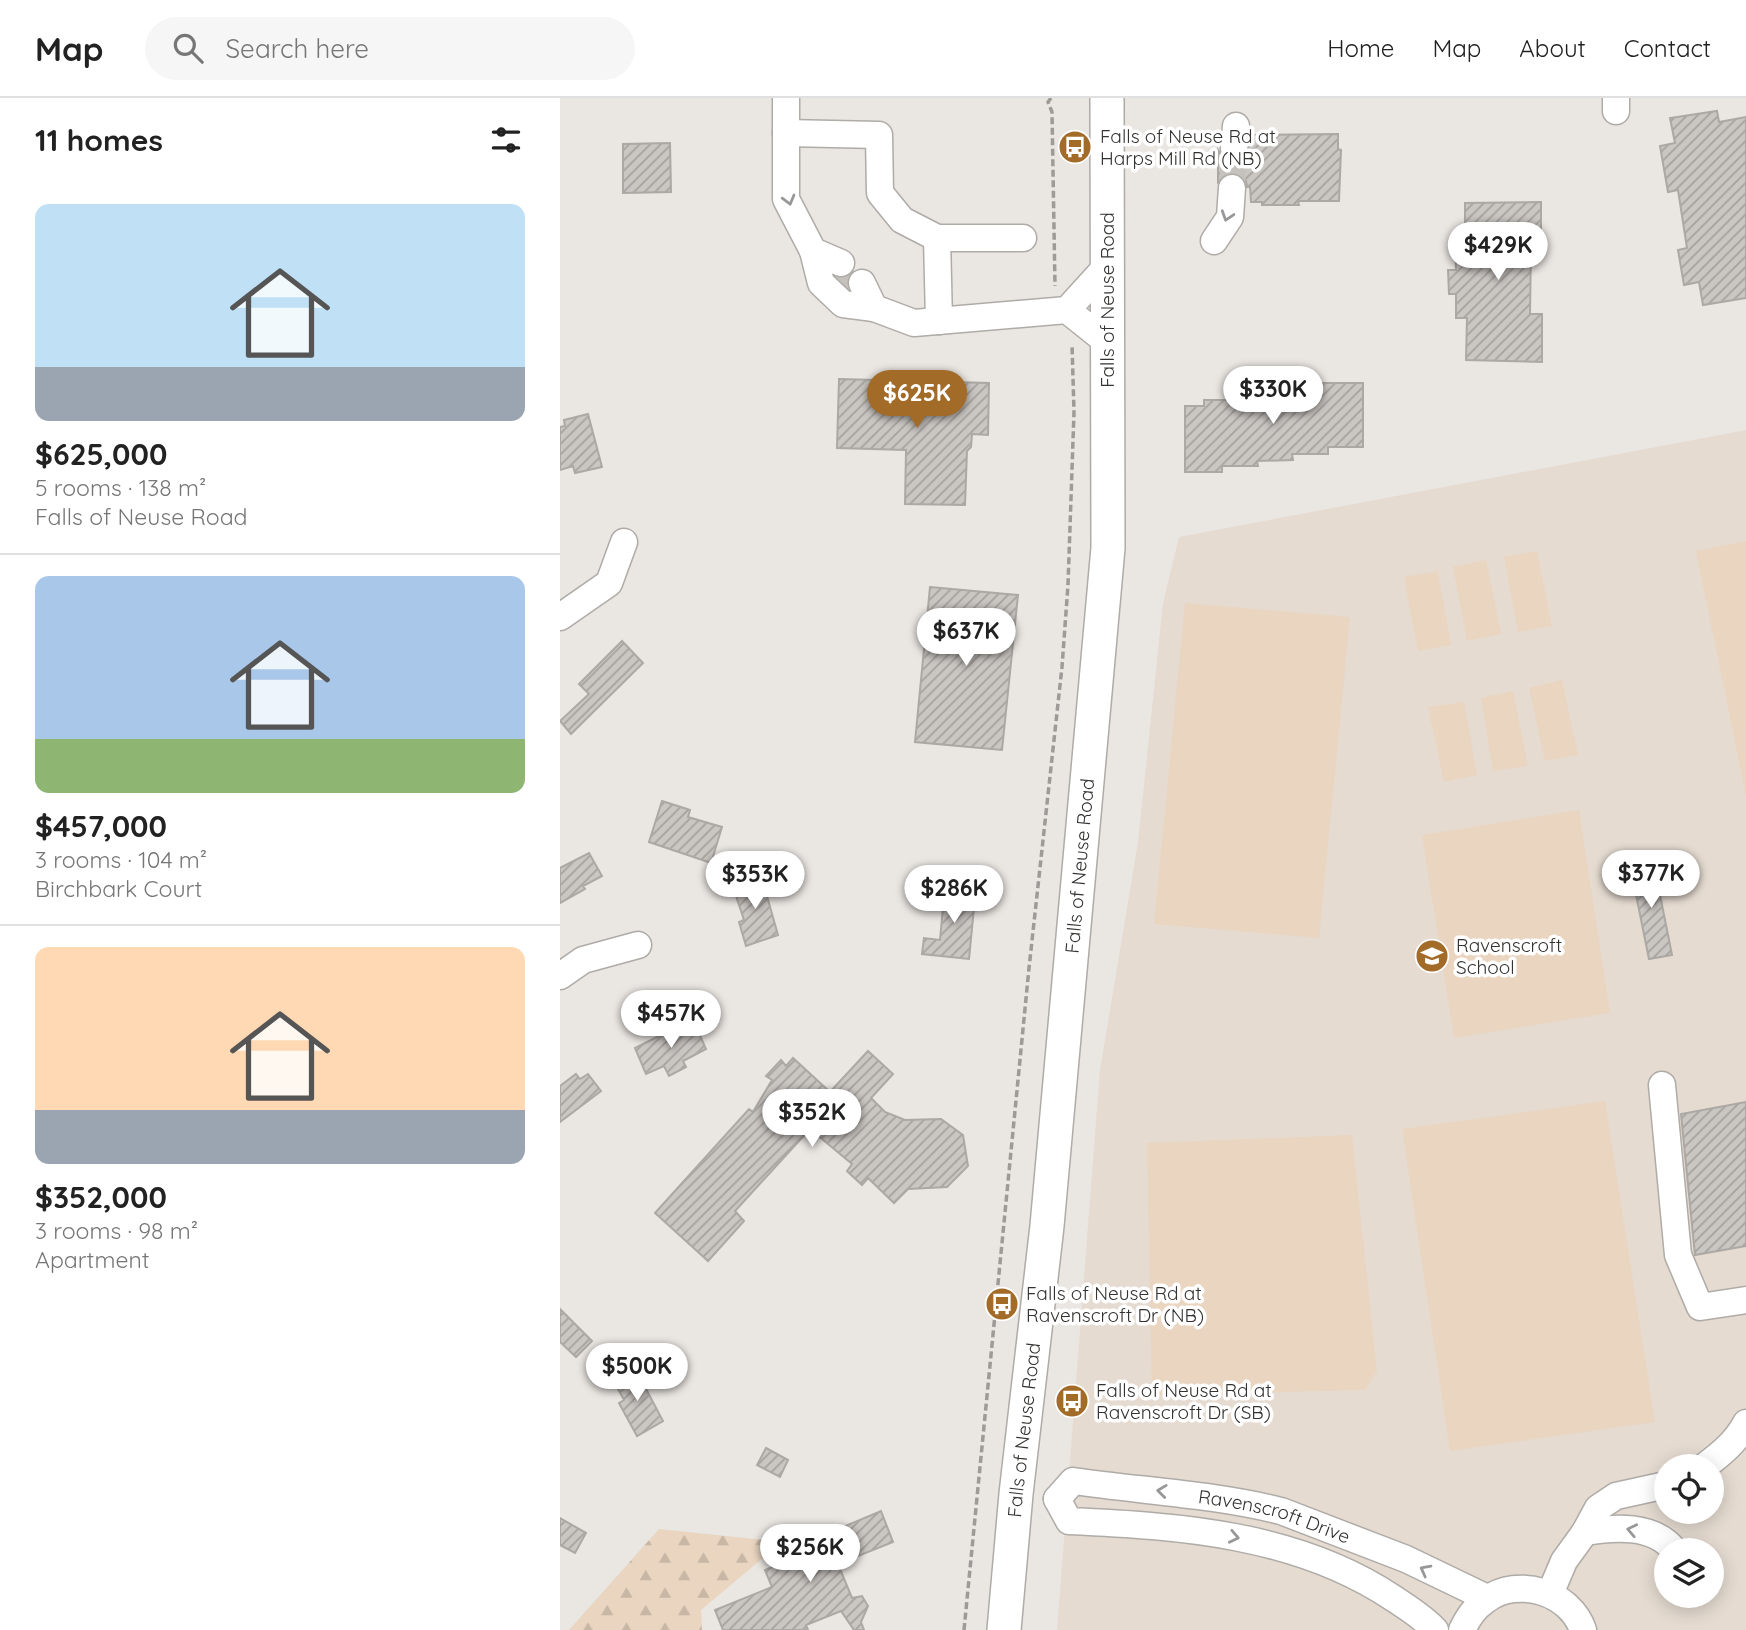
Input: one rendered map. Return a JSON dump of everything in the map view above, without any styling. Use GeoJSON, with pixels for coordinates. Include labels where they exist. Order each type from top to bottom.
{"type":"FeatureCollection","features":[{"type":"Feature","properties":{"kind":"main road","name":"Falls of Neuse Road"},"geometry":{"type":"LineString","coordinates":[[1004,1630],[1016,1494],[1047,1226],[1108,548],[1107,98]]}},
{"type":"Feature","properties":{"kind":"street"},"geometry":{"type":"LineString","coordinates":[[786,98],[786,199],[813,251],[821,283],[843,304],[874,308],[914,323],[939,321],[1061,303],[1107,266]]}},
{"type":"Feature","properties":{"kind":"street"},"geometry":{"type":"LineString","coordinates":[[786,133],[879,135],[880,193],[902,220],[937,238],[1023,238]]}},
{"type":"Feature","properties":{"kind":"street"},"geometry":{"type":"LineString","coordinates":[[1214,242],[1230,217],[1232,188]]}},
{"type":"Feature","properties":{"kind":"street"},"geometry":{"type":"LineString","coordinates":[[937,238],[939,321]]}},
{"type":"Feature","properties":{"kind":"street"},"geometry":{"type":"LineString","coordinates":[[813,251],[838,267]]}},
{"type":"Feature","properties":{"kind":"street"},"geometry":{"type":"LineString","coordinates":[[859,287],[874,308]]}},
{"type":"Feature","properties":{"kind":"street"},"geometry":{"type":"LineString","coordinates":[[1061,303],[1107,342]]}},
{"type":"Feature","properties":{"kind":"street"},"geometry":{"type":"LineString","coordinates":[[560,617],[609,583],[624,542]]}},
{"type":"Feature","properties":{"kind":"street"},"geometry":{"type":"LineString","coordinates":[[560,976],[583,960],[638,945]]}},
{"type":"Feature","properties":{"kind":"street"},"geometry":{"type":"LineString","coordinates":[[1662,1084],[1678,1255],[1700,1307],[1746,1300]]}},
{"type":"Feature","properties":{"kind":"street"},"geometry":{"type":"LineString","coordinates":[[1721,1454],[1741,1433],[1746,1423]]}},
{"type":"Feature","properties":{"kind":"street","name":"Ravenscroft Drive"},"geometry":{"type":"LineString","coordinates":[[1435,1630],[1421,1617],[1365,1580],[1294,1551],[1230,1535],[1160,1526],[1069,1521],[1057,1499],[1073,1481],[1193,1495],[1281,1511],[1380,1549],[1487,1598]]}},
{"type":"Feature","properties":{"kind":"street"},"geometry":{"type":"LineString","coordinates":[[1550,1594],[1564,1561],[1598,1508],[1616,1496],[1654,1488]]}},
{"type":"Feature","properties":{"kind":"street"},"geometry":{"type":"LineString","coordinates":[[1016,1494],[1057,1499]]}},
{"type":"Feature","properties":{"kind":"street"},"geometry":{"type":"LineString","coordinates":[[1585,1532],[1624,1528],[1659,1538]]}},
{"type":"Feature","properties":{"kind":"street"},"geometry":{"type":"LineString","coordinates":[[1365,1580],[1380,1549]]}},
{"type":"Feature","properties":{"kind":"street"},"geometry":{"type":"LineString","coordinates":[[1462,1630],[1471,1613],[1487,1598],[1507,1590],[1529,1588],[1550,1594],[1569,1607],[1583,1630]]}},
{"type":"Feature","properties":{"kind":"path"},"geometry":{"type":"LineString","coordinates":[[1051,98],[1048,102],[1052,112],[1061,303]]}},
{"type":"Feature","properties":{"kind":"path"},"geometry":{"type":"LineString","coordinates":[[964,1630],[998,1307],[1025,1009],[1062,667],[1074,425],[1072,339]]}},
{"type":"Feature","properties":{"kind":"shaded area","name":"Ravenscroft School"},"geometry":{"type":"Polygon","coordinates":[[[1746,430],[1746,1630],[1057,1630],[1100,1070],[1138,842],[1163,603],[1179,537],[1746,430]]]}},
{"type":"Feature","properties":{"kind":"green space"},"geometry":{"type":"Polygon","coordinates":[[[1746,541],[1746,796],[1696,551],[1746,541]]]}},
{"type":"Feature","properties":{"kind":"green space"},"geometry":{"type":"Polygon","coordinates":[[[1537,551],[1552,626],[1518,632],[1504,557],[1537,551]]]}},
{"type":"Feature","properties":{"kind":"green space"},"geometry":{"type":"Polygon","coordinates":[[[1486,560],[1501,634],[1467,641],[1453,567],[1486,560]]]}},
{"type":"Feature","properties":{"kind":"green space"},"geometry":{"type":"Polygon","coordinates":[[[1438,571],[1451,645],[1418,651],[1404,577],[1438,571]]]}},
{"type":"Feature","properties":{"kind":"green space"},"geometry":{"type":"Polygon","coordinates":[[[1185,603],[1350,617],[1319,938],[1154,924],[1185,603]]]}},
{"type":"Feature","properties":{"kind":"green space"},"geometry":{"type":"Polygon","coordinates":[[[1562,680],[1578,755],[1545,761],[1529,688],[1562,680]]]}},
{"type":"Feature","properties":{"kind":"green space"},"geometry":{"type":"Polygon","coordinates":[[[1513,691],[1528,766],[1493,771],[1481,698],[1513,691]]]}},
{"type":"Feature","properties":{"kind":"green space"},"geometry":{"type":"Polygon","coordinates":[[[1464,702],[1477,775],[1444,782],[1428,707],[1464,702]]]}},
{"type":"Feature","properties":{"kind":"green space"},"geometry":{"type":"Polygon","coordinates":[[[1579,810],[1610,1013],[1454,1038],[1422,835],[1579,810]]]}},
{"type":"Feature","properties":{"kind":"green space"},"geometry":{"type":"Polygon","coordinates":[[[1605,1101],[1655,1422],[1450,1451],[1402,1129],[1605,1101]]]}},
{"type":"Feature","properties":{"kind":"green space"},"geometry":{"type":"Polygon","coordinates":[[[1352,1135],[1377,1371],[1365,1390],[1152,1395],[1147,1143],[1352,1135]]]}},
{"type":"Feature","properties":{"kind":"green space"},"geometry":{"type":"Polygon","coordinates":[[[659,1529],[782,1542],[701,1610],[702,1630],[569,1630],[659,1529]]]}},
{"type":"Feature","properties":{"kind":"building"},"geometry":{"type":"Polygon","coordinates":[[[1717,111],[1719,122],[1746,117],[1746,298],[1703,305],[1699,282],[1684,285],[1678,250],[1687,248],[1678,190],[1668,192],[1660,146],[1675,143],[1670,118],[1717,111]]]}},
{"type":"Feature","properties":{"kind":"building"},"geometry":{"type":"Polygon","coordinates":[[[1338,134],[1338,149],[1341,150],[1339,201],[1298,201],[1299,205],[1262,205],[1262,202],[1251,202],[1250,187],[1247,187],[1246,181],[1240,175],[1232,172],[1218,182],[1218,150],[1226,162],[1233,165],[1240,163],[1247,157],[1251,135],[1338,134]]]}},
{"type":"Feature","properties":{"kind":"building"},"geometry":{"type":"Polygon","coordinates":[[[670,143],[671,192],[623,193],[623,144],[670,143]]]}},
{"type":"Feature","properties":{"kind":"building"},"geometry":{"type":"Polygon","coordinates":[[[1541,202],[1541,248],[1531,247],[1530,314],[1542,314],[1542,362],[1466,360],[1467,318],[1456,318],[1456,294],[1449,294],[1448,270],[1456,270],[1455,245],[1465,245],[1465,203],[1541,202]]]}},
{"type":"Feature","properties":{"kind":"building"},"geometry":{"type":"Polygon","coordinates":[[[839,379],[989,383],[988,435],[972,434],[971,447],[967,451],[965,505],[905,504],[906,450],[837,448],[839,379]]]}},
{"type":"Feature","properties":{"kind":"building"},"geometry":{"type":"Polygon","coordinates":[[[1308,383],[1363,383],[1363,447],[1328,447],[1328,454],[1292,454],[1293,460],[1257,461],[1258,466],[1222,466],[1222,472],[1185,472],[1185,406],[1204,406],[1204,400],[1238,400],[1240,394],[1273,394],[1273,388],[1307,387],[1308,383]]]}},
{"type":"Feature","properties":{"kind":"building"},"geometry":{"type":"Polygon","coordinates":[[[588,414],[602,467],[575,473],[573,466],[560,470],[560,427],[565,426],[564,420],[588,414]]]}},
{"type":"Feature","properties":{"kind":"building"},"geometry":{"type":"Polygon","coordinates":[[[930,587],[1018,595],[1002,750],[915,742],[930,587]]]}},
{"type":"Feature","properties":{"kind":"building"},"geometry":{"type":"Polygon","coordinates":[[[622,641],[643,663],[571,734],[560,721],[589,694],[579,684],[622,641]]]}},
{"type":"Feature","properties":{"kind":"building"},"geometry":{"type":"Polygon","coordinates":[[[662,801],[690,810],[688,817],[722,827],[711,863],[649,842],[662,801]]]}},
{"type":"Feature","properties":{"kind":"building"},"geometry":{"type":"Polygon","coordinates":[[[589,853],[602,876],[560,903],[560,868],[589,853]]]}},
{"type":"Feature","properties":{"kind":"building"},"geometry":{"type":"Polygon","coordinates":[[[1653,860],[1672,955],[1649,959],[1630,865],[1653,860]]]}},
{"type":"Feature","properties":{"kind":"building"},"geometry":{"type":"Polygon","coordinates":[[[761,875],[778,935],[746,946],[739,922],[744,920],[732,884],[761,875]]]}},
{"type":"Feature","properties":{"kind":"building"},"geometry":{"type":"Polygon","coordinates":[[[945,885],[976,888],[969,959],[922,954],[924,938],[940,940],[945,885]]]}},
{"type":"Feature","properties":{"kind":"building"},"geometry":{"type":"Polygon","coordinates":[[[695,1024],[706,1049],[683,1061],[686,1067],[669,1076],[664,1066],[646,1074],[635,1048],[659,1036],[695,1024]]]}},
{"type":"Feature","properties":{"kind":"building"},"geometry":{"type":"Polygon","coordinates":[[[868,1051],[893,1074],[871,1098],[885,1112],[905,1120],[941,1119],[963,1135],[968,1166],[947,1187],[908,1189],[894,1203],[868,1178],[862,1185],[847,1171],[852,1164],[810,1129],[735,1211],[744,1221],[708,1261],[655,1213],[749,1109],[753,1112],[772,1080],[766,1076],[781,1060],[786,1066],[793,1058],[830,1092],[868,1051]]]}},
{"type":"Feature","properties":{"kind":"building"},"geometry":{"type":"Polygon","coordinates":[[[576,1074],[580,1079],[588,1074],[601,1091],[560,1122],[560,1086],[576,1074]]]}},
{"type":"Feature","properties":{"kind":"building"},"geometry":{"type":"Polygon","coordinates":[[[1746,1102],[1746,1246],[1695,1255],[1681,1114],[1746,1102]]]}},
{"type":"Feature","properties":{"kind":"building"},"geometry":{"type":"Polygon","coordinates":[[[560,1309],[592,1341],[576,1357],[560,1342],[560,1309]]]}},
{"type":"Feature","properties":{"kind":"building"},"geometry":{"type":"Polygon","coordinates":[[[635,1368],[663,1421],[637,1436],[619,1403],[624,1400],[613,1380],[635,1368]]]}},
{"type":"Feature","properties":{"kind":"building"},"geometry":{"type":"Polygon","coordinates":[[[766,1448],[788,1460],[780,1477],[757,1465],[766,1448]]]}},
{"type":"Feature","properties":{"kind":"building"},"geometry":{"type":"Polygon","coordinates":[[[881,1511],[893,1542],[838,1564],[852,1598],[862,1596],[868,1606],[861,1622],[864,1630],[854,1630],[841,1611],[806,1625],[808,1630],[723,1630],[715,1610],[772,1587],[765,1570],[828,1545],[824,1535],[881,1511]]]}},
{"type":"Feature","properties":{"kind":"building"},"geometry":{"type":"Polygon","coordinates":[[[560,1518],[586,1533],[575,1553],[560,1545],[560,1518]]]}},
{"type":"Feature","properties":{"kind":"tunnel"},"geometry":{"type":"LineString","coordinates":[[1232,188],[1234,149]]}},
{"type":"Feature","properties":{"kind":"tunnel"},"geometry":{"type":"LineString","coordinates":[[835,271],[855,290]]}},
{"type":"Feature","properties":{"kind":"place","name":"Falls of Neuse Rd at Harps Mill Rd (NB)"},"geometry":{"type":"Point","coordinates":[1075,147]}},
{"type":"Feature","properties":{"kind":"place","name":"Ravenscroft School"},"geometry":{"type":"Point","coordinates":[1432,956]}},
{"type":"Feature","properties":{"kind":"place","name":"Falls of Neuse Rd at Ravenscroft Dr (NB)"},"geometry":{"type":"Point","coordinates":[1002,1304]}},
{"type":"Feature","properties":{"kind":"place","name":"Falls of Neuse Rd at Ravenscroft Dr (SB)"},"geometry":{"type":"Point","coordinates":[1072,1401]}}]}
